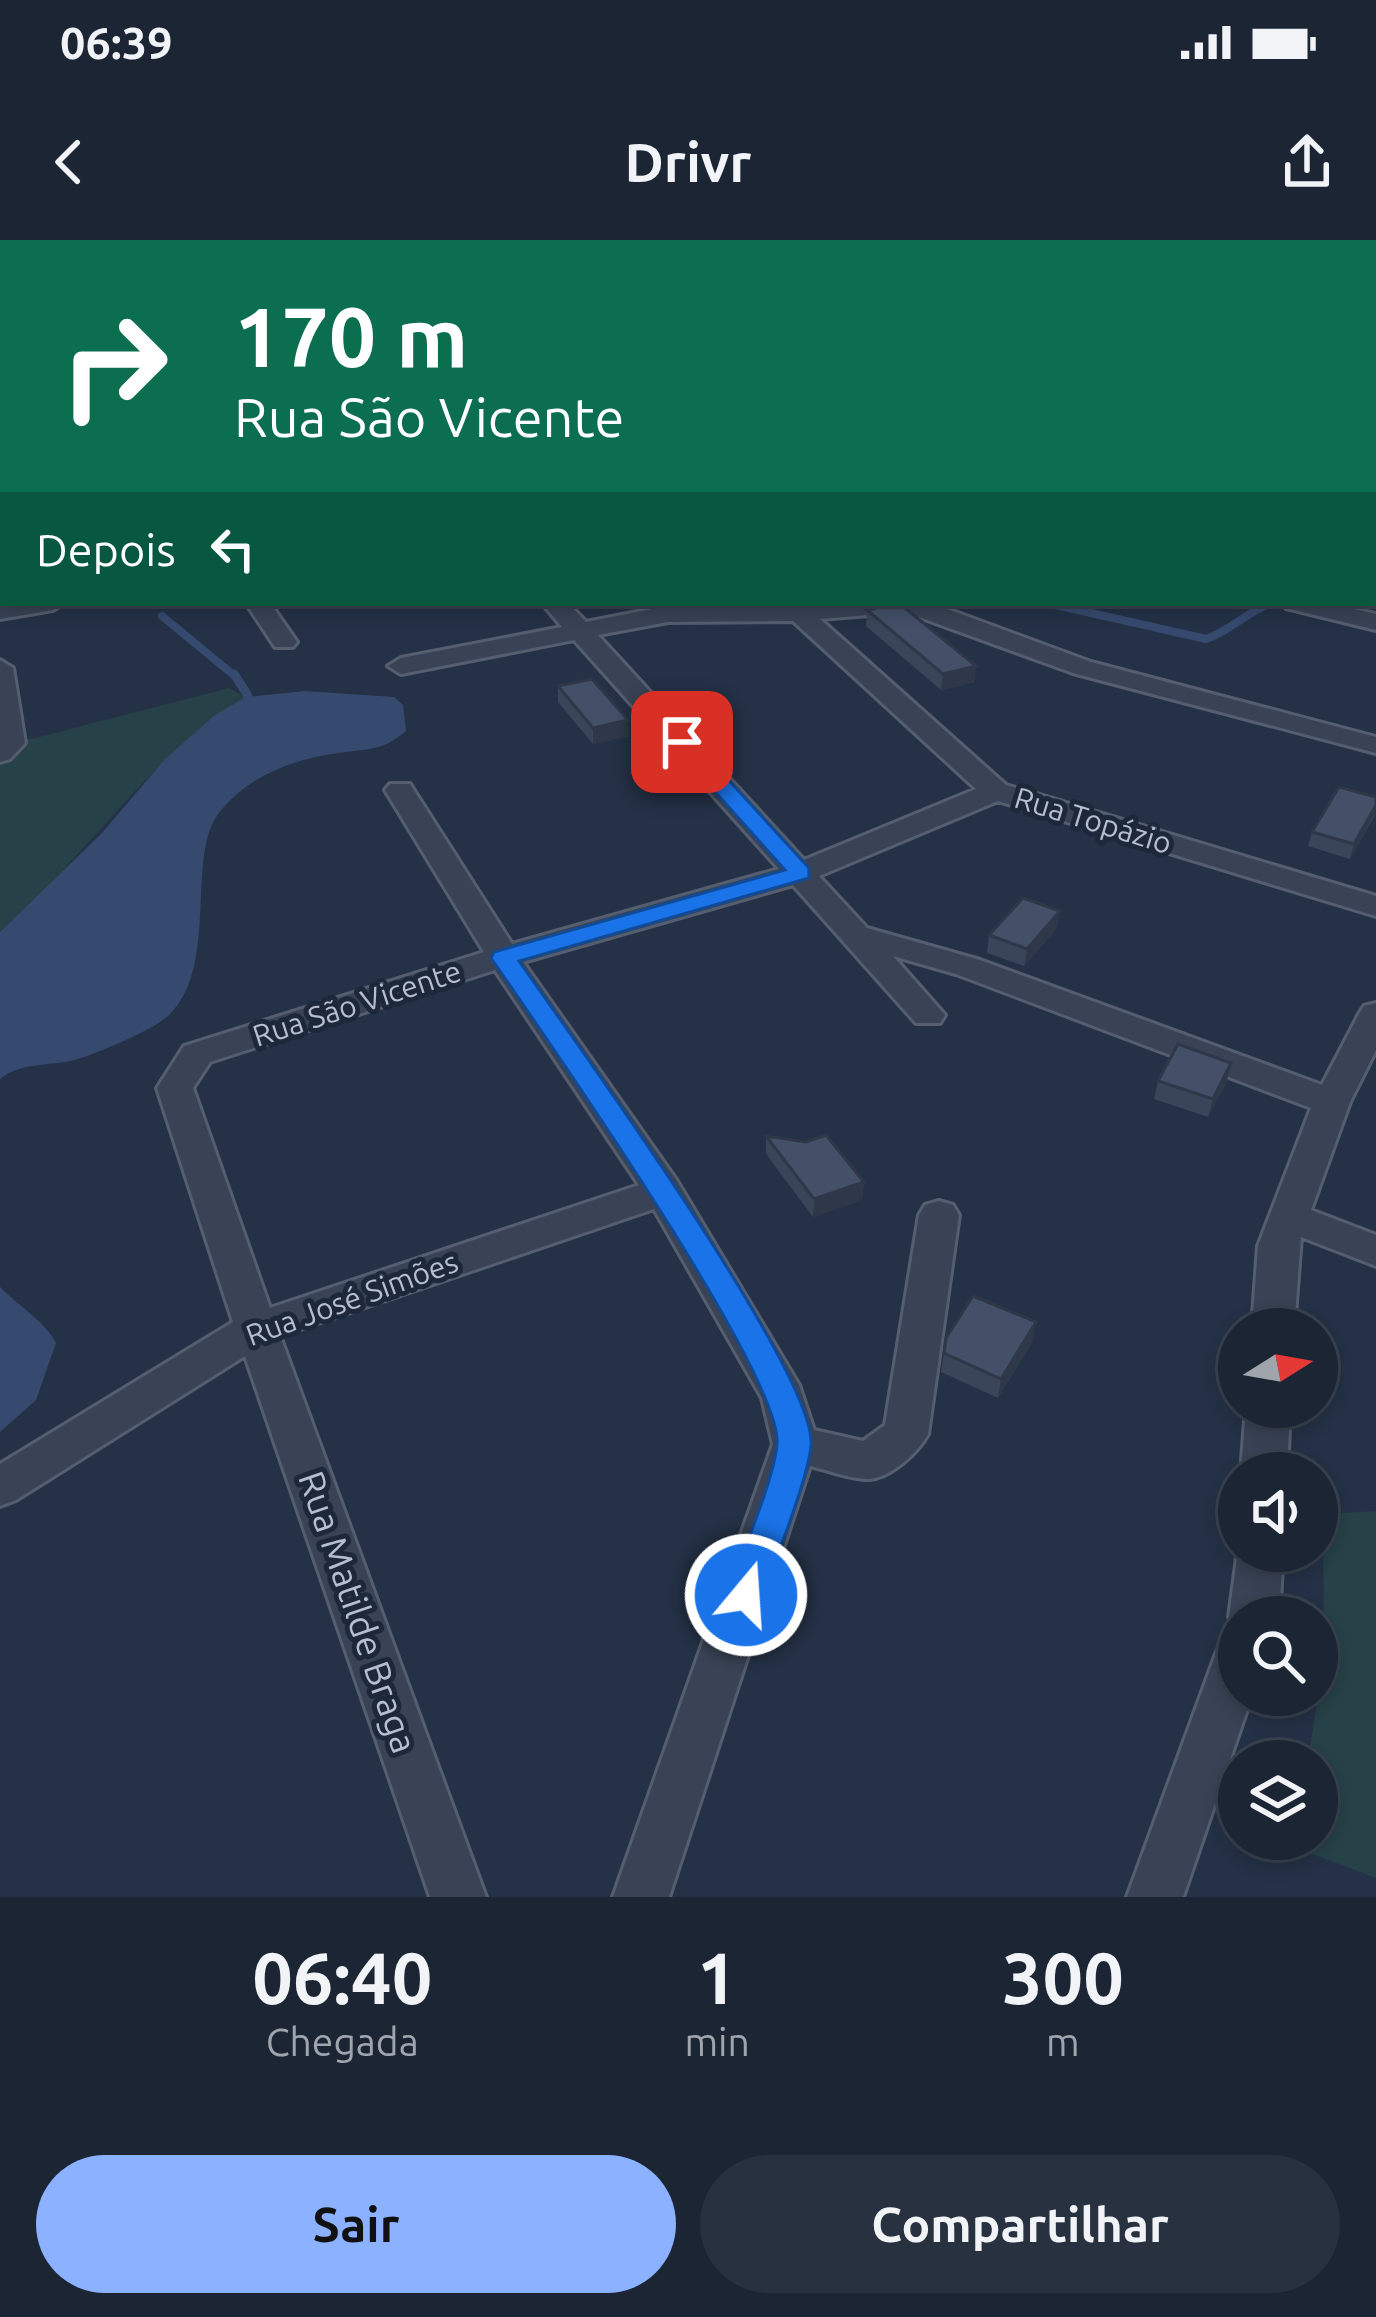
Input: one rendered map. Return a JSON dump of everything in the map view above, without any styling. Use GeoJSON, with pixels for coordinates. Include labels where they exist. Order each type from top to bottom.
{"type":"FeatureCollection","features":[{"type":"Feature","properties":{"kind":"street"},"geometry":{"type":"LineString","coordinates":[[0,611],[33,606]]}},
{"type":"Feature","properties":{"kind":"street"},"geometry":{"type":"LineString","coordinates":[[260,606],[284,642]]}},
{"type":"Feature","properties":{"kind":"street"},"geometry":{"type":"LineString","coordinates":[[557,606],[928,1015]]}},
{"type":"Feature","properties":{"kind":"street"},"geometry":{"type":"LineString","coordinates":[[401,666],[668,614],[799,614],[892,606]]}},
{"type":"Feature","properties":{"kind":"street"},"geometry":{"type":"LineString","coordinates":[[919,606],[985,638],[1082,671],[1376,745]]}},
{"type":"Feature","properties":{"kind":"street"},"geometry":{"type":"LineString","coordinates":[[1308,606],[1376,622]]}},
{"type":"Feature","properties":{"kind":"street","name":"Rua Topázio"},"geometry":{"type":"LineString","coordinates":[[799,614],[996,791],[1376,906]]}},
{"type":"Feature","properties":{"kind":"street"},"geometry":{"type":"LineString","coordinates":[[0,668],[11,742],[0,753]]}},
{"type":"Feature","properties":{"kind":"street"},"geometry":{"type":"LineString","coordinates":[[400,790],[503,958],[663,1190],[784,1396],[795,1444],[641,1897]]}},
{"type":"Feature","properties":{"kind":"street","name":"Rua São Vicente"},"geometry":{"type":"LineString","coordinates":[[257,1328],[175,1088],[197,1054],[503,958],[800,873],[996,791]]}},
{"type":"Feature","properties":{"kind":"street"},"geometry":{"type":"LineString","coordinates":[[856,935],[968,967],[1332,1102]]}},
{"type":"Feature","properties":{"kind":"street"},"geometry":{"type":"LineString","coordinates":[[1274,1308],[1278,1246],[1332,1102],[1375,1017]]}},
{"type":"Feature","properties":{"kind":"street","name":"Rua José Simões"},"geometry":{"type":"LineString","coordinates":[[0,1487],[257,1328],[663,1190]]}},
{"type":"Feature","properties":{"kind":"street"},"geometry":{"type":"LineString","coordinates":[[795,1444],[869,1461],[906,1434],[939,1215]]}},
{"type":"Feature","properties":{"kind":"street"},"geometry":{"type":"LineString","coordinates":[[1289,1217],[1376,1251]]}},
{"type":"Feature","properties":{"kind":"street","name":"Rua Matilde Braga"},"geometry":{"type":"LineString","coordinates":[[257,1328],[458,1897]]}},
{"type":"Feature","properties":{"kind":"street"},"geometry":{"type":"LineString","coordinates":[[1155,1897],[1219,1716]]}},
{"type":"Feature","properties":{"kind":"green space"},"geometry":{"type":"Polygon","coordinates":[[[229,688],[246,697],[180,747],[0,932],[0,747],[229,688]]]}},
{"type":"Feature","properties":{"kind":"green space"},"geometry":{"type":"Polygon","coordinates":[[[1376,1511],[1376,1878],[1328,1860],[1338,1860],[1338,1740],[1311,1740],[1315,1716],[1338,1716],[1338,1596],[1324,1596],[1323,1572],[1338,1572],[1338,1513],[1376,1511]]]}},
{"type":"Feature","properties":{"kind":"water"},"geometry":{"type":"Polygon","coordinates":[[[304,691],[394,697],[403,705],[406,731],[375,748],[288,765],[258,779],[231,800],[209,832],[194,969],[169,1015],[99,1051],[18,1069],[0,1079],[0,932],[102,833],[165,759],[215,715],[246,697],[304,691]]]}},
{"type":"Feature","properties":{"kind":"water"},"geometry":{"type":"Polygon","coordinates":[[[0,1287],[56,1343],[36,1400],[0,1432],[0,1287]]]}},
{"type":"Feature","properties":{"kind":"building"},"geometry":{"type":"Polygon","coordinates":[[[903,606],[976,666],[943,674],[867,610],[903,606]]]}},
{"type":"Feature","properties":{"kind":"building"},"geometry":{"type":"Polygon","coordinates":[[[592,679],[628,720],[593,728],[558,686],[592,679]]]}},
{"type":"Feature","properties":{"kind":"building"},"geometry":{"type":"Polygon","coordinates":[[[1339,787],[1376,797],[1354,844],[1312,832],[1339,787]]]}},
{"type":"Feature","properties":{"kind":"building"},"geometry":{"type":"Polygon","coordinates":[[[1023,898],[1060,911],[1027,949],[989,935],[1023,898]]]}},
{"type":"Feature","properties":{"kind":"building"},"geometry":{"type":"Polygon","coordinates":[[[1178,1044],[1231,1063],[1213,1099],[1158,1081],[1178,1044]]]}},
{"type":"Feature","properties":{"kind":"building"},"geometry":{"type":"Polygon","coordinates":[[[826,1135],[864,1182],[814,1199],[766,1136],[806,1142],[826,1135]]]}},
{"type":"Feature","properties":{"kind":"building"},"geometry":{"type":"Polygon","coordinates":[[[973,1296],[1036,1322],[1001,1379],[944,1353],[946,1338],[973,1296]]]}},
{"type":"Feature","properties":{"kind":"waterway"},"geometry":{"type":"LineString","coordinates":[[1060,606],[1206,639],[1266,606]]}},
{"type":"Feature","properties":{"kind":"waterway"},"geometry":{"type":"LineString","coordinates":[[162,616],[236,677]]}},
{"type":"Feature","properties":{"kind":"waterway"},"geometry":{"type":"LineString","coordinates":[[236,677],[250,710]]}},
{"type":"Feature","properties":{"kind":"route"},"geometry":{"type":"LineString","coordinates":[[682,742],[800,873],[503,958],[663,1190],[784,1396],[795,1444],[746,1595]]}}]}
